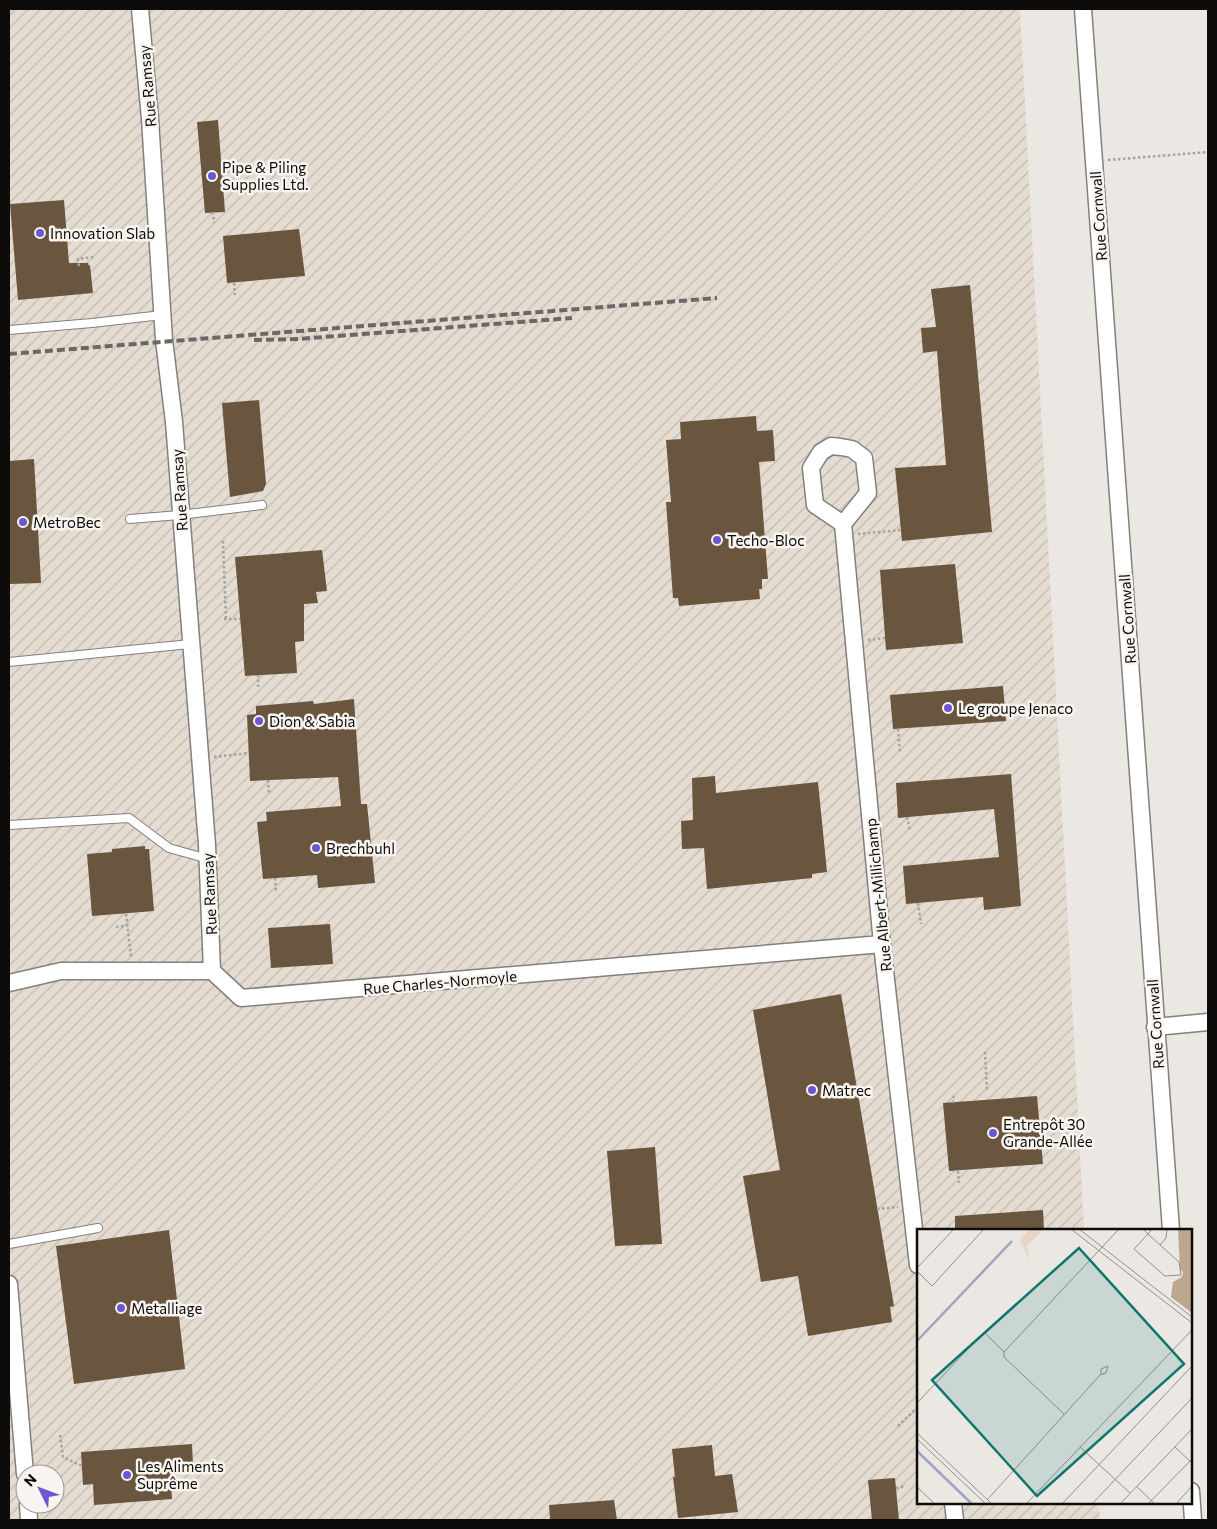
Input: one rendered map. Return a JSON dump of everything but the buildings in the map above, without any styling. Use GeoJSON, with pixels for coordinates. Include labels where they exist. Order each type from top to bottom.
{"type":"FeatureCollection","features":[{"type":"Feature","properties":{"kind":"street","name":"Rue Ramsay"},"geometry":{"type":"LineString","coordinates":[[140,9],[150,120],[162,315],[174,422],[208,859],[212,971]]}},
{"type":"Feature","properties":{"kind":"street","name":"Rue Cornwall"},"geometry":{"type":"LineString","coordinates":[[1083,9],[1171,1229]]}},
{"type":"Feature","properties":{"kind":"street"},"geometry":{"type":"LineString","coordinates":[[831,446],[852,449],[864,458],[868,493],[844,530],[815,505],[811,468],[822,452],[831,446]]}},
{"type":"Feature","properties":{"kind":"street","name":"Rue Albert-Millichamp"},"geometry":{"type":"LineString","coordinates":[[844,530],[882,944],[917,1255]]}},
{"type":"Feature","properties":{"kind":"street","name":"Rue Charles-Normoyle"},"geometry":{"type":"LineString","coordinates":[[212,971],[241,998],[882,944]]}},
{"type":"Feature","properties":{"kind":"street"},"geometry":{"type":"LineString","coordinates":[[9,983],[61,971],[212,971]]}},
{"type":"Feature","properties":{"kind":"street"},"geometry":{"type":"LineString","coordinates":[[1156,1027],[1208,1022]]}},
{"type":"Feature","properties":{"kind":"street"},"geometry":{"type":"LineString","coordinates":[[9,1284],[24,1464]]}},
{"type":"Feature","properties":{"kind":"street"},"geometry":{"type":"LineString","coordinates":[[953,1504],[955,1520]]}},
{"type":"Feature","properties":{"kind":"street"},"geometry":{"type":"LineString","coordinates":[[1192,1504],[1193,1520]]}},
{"type":"Feature","properties":{"kind":"lane"},"geometry":{"type":"LineString","coordinates":[[9,330],[92,324],[162,315]]}},
{"type":"Feature","properties":{"kind":"lane"},"geometry":{"type":"LineString","coordinates":[[130,519],[262,505]]}},
{"type":"Feature","properties":{"kind":"lane"},"geometry":{"type":"LineString","coordinates":[[9,662],[190,644]]}},
{"type":"Feature","properties":{"kind":"lane"},"geometry":{"type":"LineString","coordinates":[[9,825],[128,818],[168,848],[208,859]]}},
{"type":"Feature","properties":{"kind":"lane"},"geometry":{"type":"LineString","coordinates":[[9,1244],[98,1228]]}},
{"type":"Feature","properties":{"kind":"path"},"geometry":{"type":"LineString","coordinates":[[1094,161],[1208,152]]}},
{"type":"Feature","properties":{"kind":"path"},"geometry":{"type":"LineString","coordinates":[[213,212],[214,223]]}},
{"type":"Feature","properties":{"kind":"path"},"geometry":{"type":"LineString","coordinates":[[79,266],[78,259],[95,257]]}},
{"type":"Feature","properties":{"kind":"path"},"geometry":{"type":"LineString","coordinates":[[234,283],[235,295]]}},
{"type":"Feature","properties":{"kind":"path"},"geometry":{"type":"LineString","coordinates":[[844,530],[901,530]]}},
{"type":"Feature","properties":{"kind":"path"},"geometry":{"type":"LineString","coordinates":[[223,541],[225,619],[240,619]]}},
{"type":"Feature","properties":{"kind":"path"},"geometry":{"type":"LineString","coordinates":[[258,675],[258,688]]}},
{"type":"Feature","properties":{"kind":"path"},"geometry":{"type":"LineString","coordinates":[[898,729],[900,753]]}},
{"type":"Feature","properties":{"kind":"path"},"geometry":{"type":"LineString","coordinates":[[200,758],[249,752]]}},
{"type":"Feature","properties":{"kind":"path"},"geometry":{"type":"LineString","coordinates":[[268,780],[269,794]]}},
{"type":"Feature","properties":{"kind":"path"},"geometry":{"type":"LineString","coordinates":[[907,817],[910,830]]}},
{"type":"Feature","properties":{"kind":"path"},"geometry":{"type":"LineString","coordinates":[[275,878],[276,893]]}},
{"type":"Feature","properties":{"kind":"path"},"geometry":{"type":"LineString","coordinates":[[918,903],[921,924]]}},
{"type":"Feature","properties":{"kind":"path"},"geometry":{"type":"LineString","coordinates":[[126,914],[132,971]]}},
{"type":"Feature","properties":{"kind":"path"},"geometry":{"type":"LineString","coordinates":[[116,927],[128,926]]}},
{"type":"Feature","properties":{"kind":"path"},"geometry":{"type":"LineString","coordinates":[[985,1052],[987,1090]]}},
{"type":"Feature","properties":{"kind":"path"},"geometry":{"type":"LineString","coordinates":[[953,1103],[954,1092]]}},
{"type":"Feature","properties":{"kind":"path"},"geometry":{"type":"LineString","coordinates":[[958,1170],[959,1184]]}},
{"type":"Feature","properties":{"kind":"path"},"geometry":{"type":"LineString","coordinates":[[877,1209],[912,1206]]}},
{"type":"Feature","properties":{"kind":"path"},"geometry":{"type":"LineString","coordinates":[[898,1426],[917,1408]]}},
{"type":"Feature","properties":{"kind":"path"},"geometry":{"type":"LineString","coordinates":[[60,1435],[63,1457],[82,1466]]}},
{"type":"Feature","properties":{"kind":"path"},"geometry":{"type":"LineString","coordinates":[[896,1488],[905,1486]]}},
{"type":"Feature","properties":{"kind":"shaded area"},"geometry":{"type":"Polygon","coordinates":[[[9,9],[1020,9],[1084,1229],[917,1229],[917,1504],[1099,1504],[1100,1520],[9,1520],[9,9]]]}},
{"type":"Feature","properties":{"kind":"railway"},"geometry":{"type":"LineString","coordinates":[[9,354],[717,298]]}},
{"type":"Feature","properties":{"kind":"railway"},"geometry":{"type":"LineString","coordinates":[[254,340],[298,339],[572,318]]}},
{"type":"Feature","properties":{"kind":"place","name":"Pipe & Piling Supplies Ltd."},"geometry":{"type":"Point","coordinates":[212,176]}},
{"type":"Feature","properties":{"kind":"place","name":"Innovation Slab"},"geometry":{"type":"Point","coordinates":[40,233]}},
{"type":"Feature","properties":{"kind":"place","name":"MetroBec"},"geometry":{"type":"Point","coordinates":[23,522]}},
{"type":"Feature","properties":{"kind":"place","name":"Techo-Bloc"},"geometry":{"type":"Point","coordinates":[717,540]}},
{"type":"Feature","properties":{"kind":"place","name":"Le groupe Jenaco"},"geometry":{"type":"Point","coordinates":[948,708]}},
{"type":"Feature","properties":{"kind":"place","name":"Dion & Sabia"},"geometry":{"type":"Point","coordinates":[259,721]}},
{"type":"Feature","properties":{"kind":"place","name":"Brechbuhl"},"geometry":{"type":"Point","coordinates":[316,848]}},
{"type":"Feature","properties":{"kind":"place","name":"Matrec"},"geometry":{"type":"Point","coordinates":[812,1090]}},
{"type":"Feature","properties":{"kind":"place","name":"Entrepôt 30 Grande-Allée"},"geometry":{"type":"Point","coordinates":[993,1133]}},
{"type":"Feature","properties":{"kind":"place","name":"Metalliage"},"geometry":{"type":"Point","coordinates":[121,1308]}},
{"type":"Feature","properties":{"kind":"place","name":"Les Aliments Suprême"},"geometry":{"type":"Point","coordinates":[127,1475]}}]}
